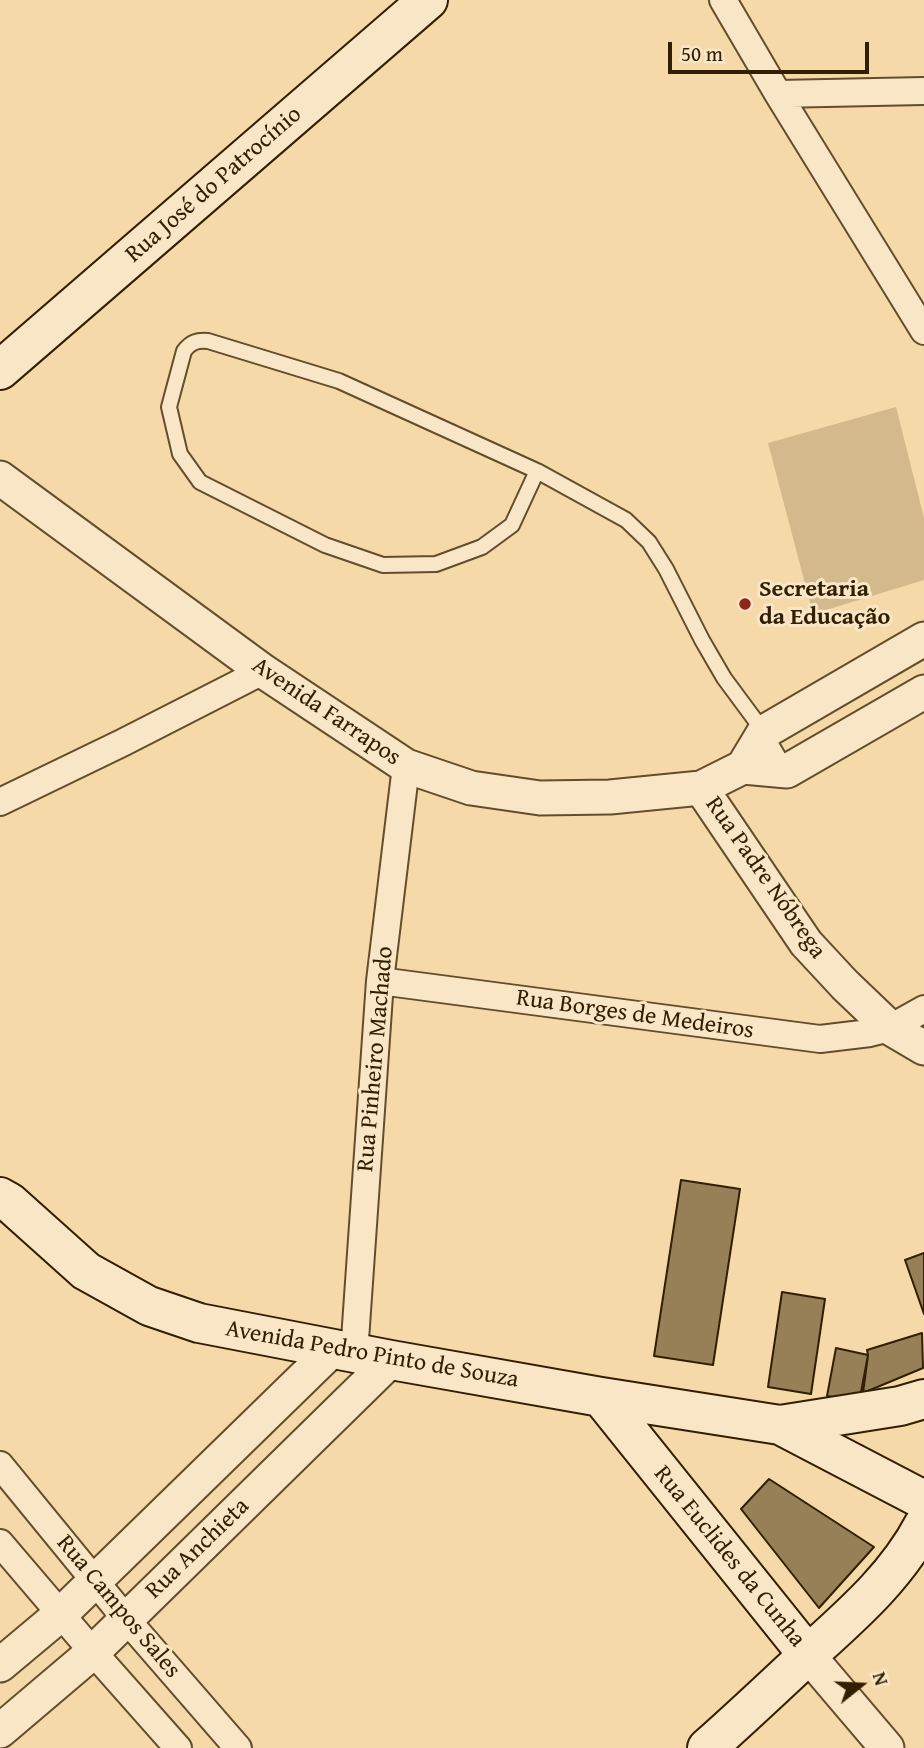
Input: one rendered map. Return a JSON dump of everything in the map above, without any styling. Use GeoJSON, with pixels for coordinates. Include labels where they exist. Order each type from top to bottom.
{"type":"FeatureCollection","features":[{"type":"Feature","properties":{"kind":"main road","name":"Rua José do Patrocínio"},"geometry":{"type":"LineString","coordinates":[[0,370],[428,0]]}},
{"type":"Feature","properties":{"kind":"main road","name":"Avenida Pedro Pinto de Souza"},"geometry":{"type":"LineString","coordinates":[[3,1196],[86,1271],[149,1306],[199,1323],[343,1352],[780,1425],[900,1406],[924,1399]]}},
{"type":"Feature","properties":{"kind":"main road","name":"Rua Euclides da Cunha"},"geometry":{"type":"LineString","coordinates":[[601,1397],[808,1655]]}},
{"type":"Feature","properties":{"kind":"main road","name":"Avenida Pedro Pinto de Souza"},"geometry":{"type":"LineString","coordinates":[[780,1425],[924,1498]]}},
{"type":"Feature","properties":{"kind":"main road"},"geometry":{"type":"LineString","coordinates":[[707,1748],[859,1609],[897,1565],[924,1524]]}},
{"type":"Feature","properties":{"kind":"street"},"geometry":{"type":"LineString","coordinates":[[723,0],[778,94],[918,303],[924,331]]}},
{"type":"Feature","properties":{"kind":"street"},"geometry":{"type":"LineString","coordinates":[[778,94],[924,91]]}},
{"type":"Feature","properties":{"kind":"street","name":"Avenida Farrapos"},"geometry":{"type":"LineString","coordinates":[[0,478],[263,671],[407,766],[471,788],[540,798],[610,797],[701,788],[743,767]]}},
{"type":"Feature","properties":{"kind":"street"},"geometry":{"type":"LineString","coordinates":[[924,639],[764,732],[743,767],[787,771],[924,692]]}},
{"type":"Feature","properties":{"kind":"street"},"geometry":{"type":"LineString","coordinates":[[0,802],[263,671]]}},
{"type":"Feature","properties":{"kind":"street","name":"Rua Pinheiro Machado"},"geometry":{"type":"LineString","coordinates":[[343,1352],[380,981],[407,766]]}},
{"type":"Feature","properties":{"kind":"street","name":"Rua Padre Nóbrega"},"geometry":{"type":"LineString","coordinates":[[701,788],[806,943],[890,1028],[924,1048]]}},
{"type":"Feature","properties":{"kind":"street","name":"Rua Borges de Medeiros"},"geometry":{"type":"LineString","coordinates":[[380,981],[820,1039],[890,1028],[924,1009]]}},
{"type":"Feature","properties":{"kind":"street","name":"Rua Anchieta"},"geometry":{"type":"LineString","coordinates":[[0,1665],[61,1614],[343,1352]]}},
{"type":"Feature","properties":{"kind":"street","name":"Rua Anchieta"},"geometry":{"type":"LineString","coordinates":[[0,1731],[93,1652],[391,1360]]}},
{"type":"Feature","properties":{"kind":"street","name":"Rua Campos Sales"},"geometry":{"type":"LineString","coordinates":[[0,1465],[94,1581],[238,1748]]}},
{"type":"Feature","properties":{"kind":"street","name":"Rua Campos Sales"},"geometry":{"type":"LineString","coordinates":[[0,1543],[178,1748]]}},
{"type":"Feature","properties":{"kind":"street","name":"Rua Euclides da Cunha"},"geometry":{"type":"LineString","coordinates":[[808,1655],[887,1748]]}},
{"type":"Feature","properties":{"kind":"lane"},"geometry":{"type":"LineString","coordinates":[[537,471],[512,525],[482,547],[436,564],[383,565],[325,545],[200,482],[180,454],[169,407],[184,351],[199,340],[208,341],[339,381],[537,471],[626,520],[649,542],[718,668],[764,732],[787,771]]}},
{"type":"Feature","properties":{"kind":"shaded area"},"geometry":{"type":"Polygon","coordinates":[[[896,407],[924,518],[924,580],[813,614],[768,443],[896,407]]]}},
{"type":"Feature","properties":{"kind":"building"},"geometry":{"type":"Polygon","coordinates":[[[681,1180],[740,1189],[713,1365],[654,1356],[681,1180]]]}},
{"type":"Feature","properties":{"kind":"building"},"geometry":{"type":"Polygon","coordinates":[[[924,1253],[924,1314],[905,1260],[924,1253]]]}},
{"type":"Feature","properties":{"kind":"building"},"geometry":{"type":"Polygon","coordinates":[[[782,1292],[825,1299],[811,1394],[768,1387],[782,1292]]]}},
{"type":"Feature","properties":{"kind":"building"},"geometry":{"type":"Polygon","coordinates":[[[922,1333],[923,1368],[863,1393],[867,1350],[922,1333]]]}},
{"type":"Feature","properties":{"kind":"building"},"geometry":{"type":"Polygon","coordinates":[[[836,1348],[868,1355],[859,1403],[827,1396],[836,1348]]]}},
{"type":"Feature","properties":{"kind":"building"},"geometry":{"type":"Polygon","coordinates":[[[769,1479],[874,1547],[819,1608],[741,1509],[769,1479]]]}},
{"type":"Feature","properties":{"kind":"place","name":"Secretaria da Educação"},"geometry":{"type":"Point","coordinates":[745,604]}}]}
